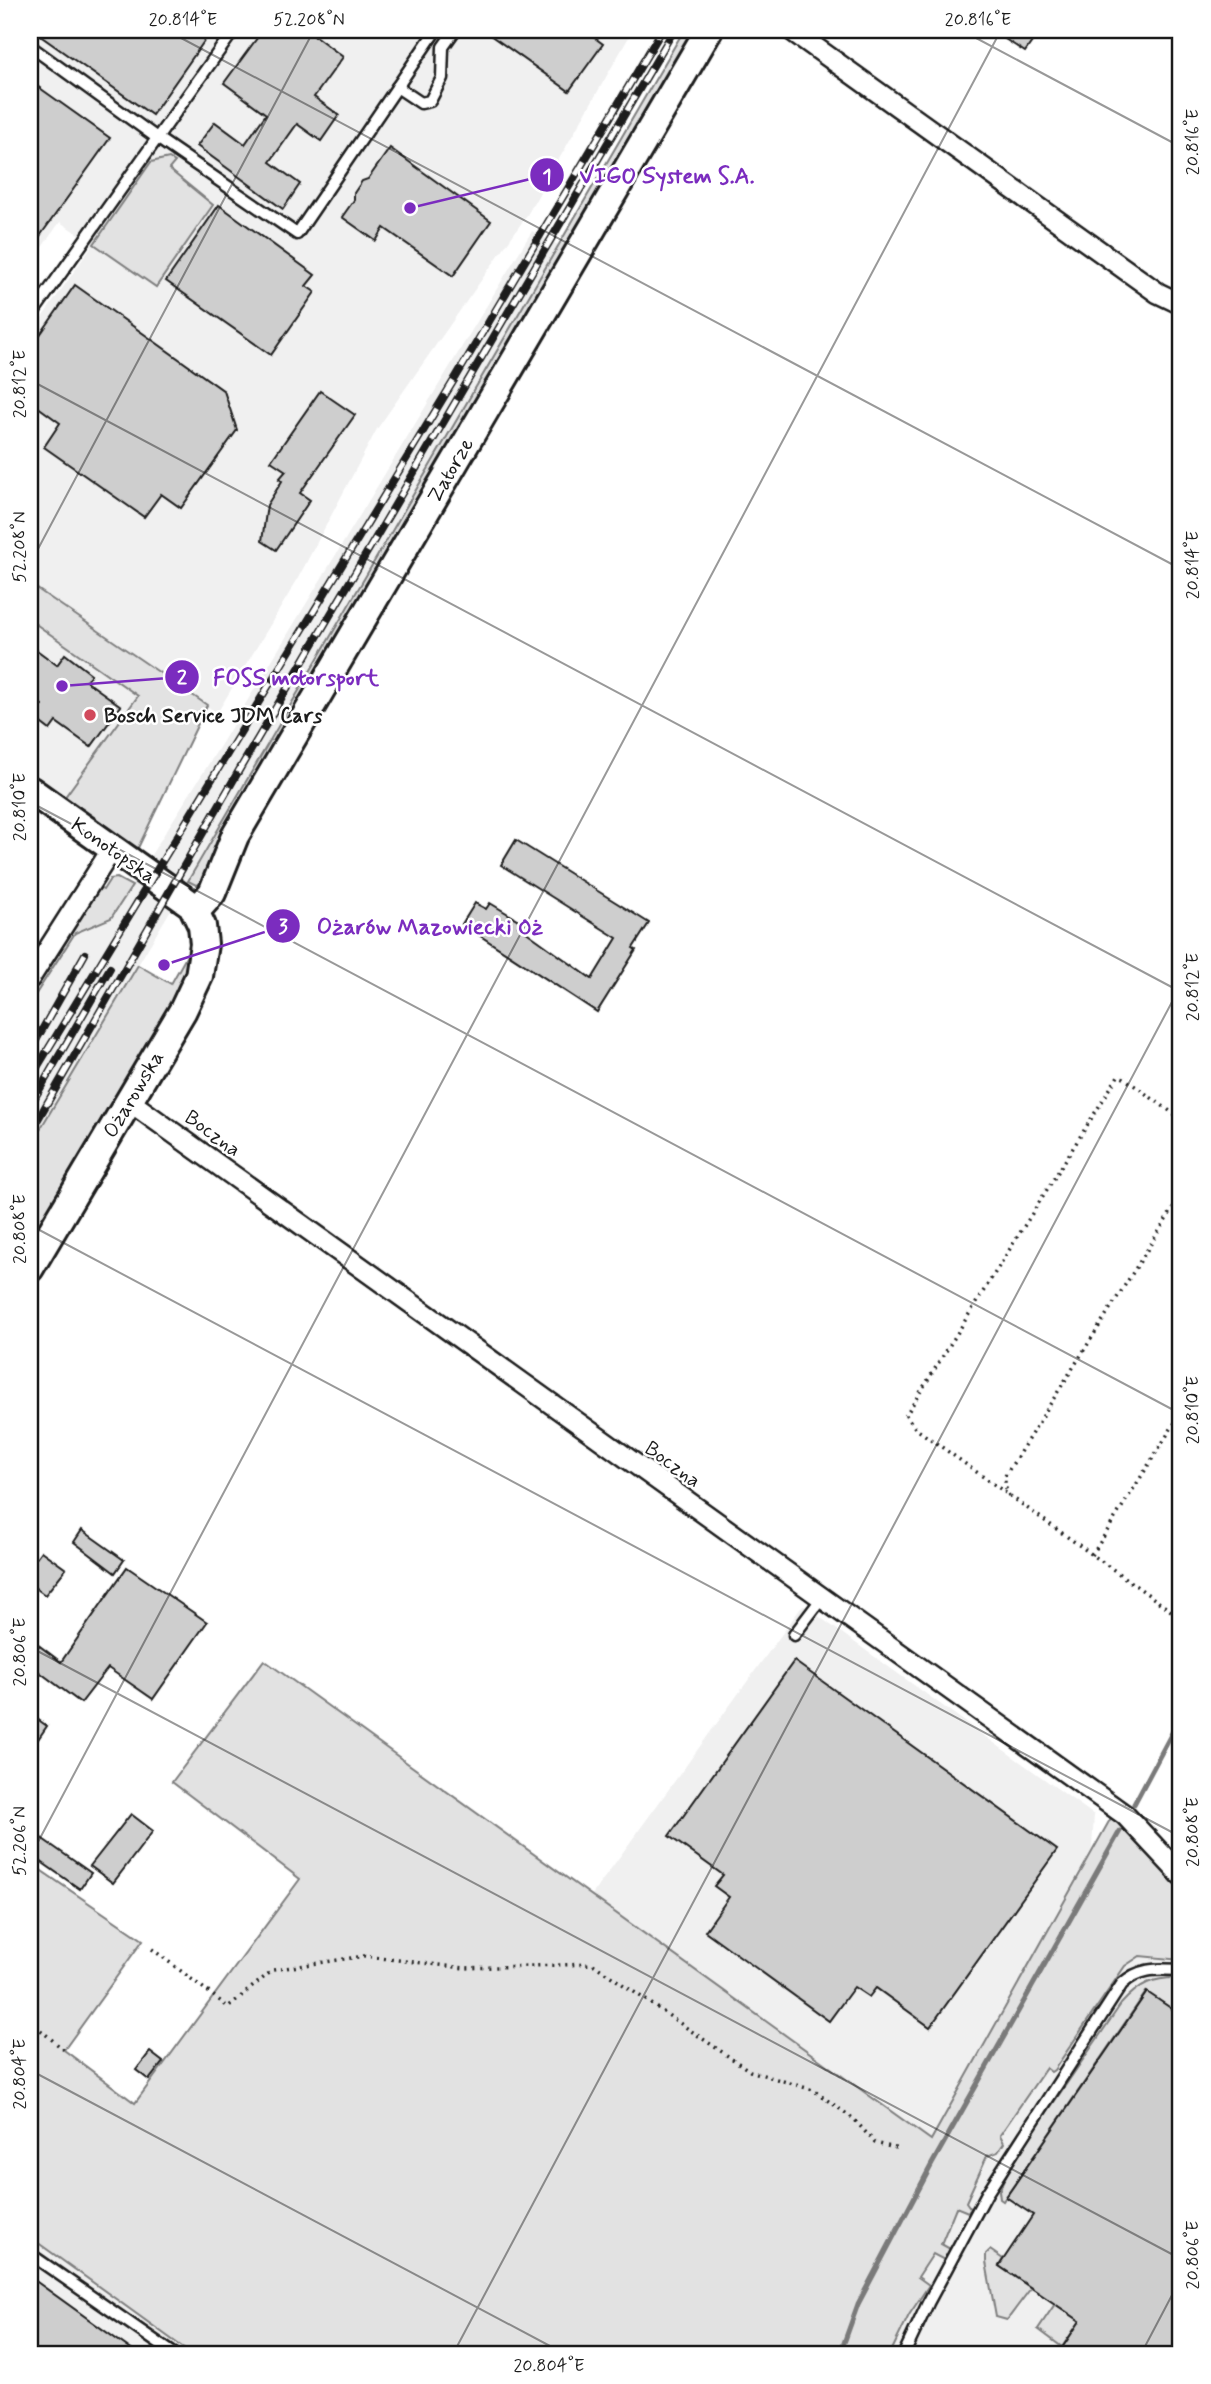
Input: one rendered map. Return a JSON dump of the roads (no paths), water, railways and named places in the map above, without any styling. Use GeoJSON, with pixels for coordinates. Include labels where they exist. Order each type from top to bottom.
{"type":"FeatureCollection","features":[{"type":"Feature","properties":{"kind":"street","name":"Zatorze"},"geometry":{"type":"LineString","coordinates":[[196,911],[209,899],[235,836],[709,30]]}},
{"type":"Feature","properties":{"kind":"street"},"geometry":{"type":"LineString","coordinates":[[791,30],[1158,293],[1181,304]]}},
{"type":"Feature","properties":{"kind":"street","name":"Konotopska"},"geometry":{"type":"LineString","coordinates":[[30,790],[186,900],[196,911]]}},
{"type":"Feature","properties":{"kind":"street"},"geometry":{"type":"LineString","coordinates":[[30,978],[111,849]]}},
{"type":"Feature","properties":{"kind":"street","name":"Ożarowska"},"geometry":{"type":"LineString","coordinates":[[30,1268],[183,1010],[199,976],[204,944],[202,926],[196,911]]}},
{"type":"Feature","properties":{"kind":"street","name":"Boczna"},"geometry":{"type":"LineString","coordinates":[[129,1101],[1125,1815],[1181,1875]]}},
{"type":"Feature","properties":{"kind":"lane"},"geometry":{"type":"LineString","coordinates":[[30,317],[234,30]]}},
{"type":"Feature","properties":{"kind":"lane"},"geometry":{"type":"LineString","coordinates":[[30,46],[157,138],[297,234],[436,30]]}},
{"type":"Feature","properties":{"kind":"lane"},"geometry":{"type":"LineString","coordinates":[[397,87],[421,103],[430,101],[442,78],[443,47],[455,30]]}},
{"type":"Feature","properties":{"kind":"lane"},"geometry":{"type":"LineString","coordinates":[[794,1635],[822,1598]]}},
{"type":"Feature","properties":{"kind":"lane"},"geometry":{"type":"LineString","coordinates":[[905,2354],[928,2303],[987,2193],[1122,1984],[1134,1973],[1158,1969],[1181,1970]]}},
{"type":"Feature","properties":{"kind":"lane"},"geometry":{"type":"LineString","coordinates":[[30,2254],[174,2354]]}},
{"type":"Feature","properties":{"kind":"waterway"},"geometry":{"type":"LineString","coordinates":[[1134,1804],[1181,1716]]}},
{"type":"Feature","properties":{"kind":"waterway"},"geometry":{"type":"LineString","coordinates":[[840,2354],[858,2304],[932,2164],[1120,1831]]}},
{"type":"Feature","properties":{"kind":"railway"},"geometry":{"type":"LineString","coordinates":[[30,1079],[456,377],[662,30]]}},
{"type":"Feature","properties":{"kind":"railway"},"geometry":{"type":"LineString","coordinates":[[30,1133],[245,760],[674,30]]}},
{"type":"Feature","properties":{"kind":"railway"},"geometry":{"type":"LineString","coordinates":[[30,1051],[85,954]]}},
{"type":"Feature","properties":{"kind":"railway"},"geometry":{"type":"LineString","coordinates":[[30,1106],[110,968]]}},
{"type":"Feature","properties":{"kind":"place","name":"VIGO System S.A."},"geometry":{"type":"Point","coordinates":[410,208]}},
{"type":"Feature","properties":{"kind":"place","name":"FOSS motorsport"},"geometry":{"type":"Point","coordinates":[62,686]}},
{"type":"Feature","properties":{"kind":"place","name":"Bosch Service JDM Cars"},"geometry":{"type":"Point","coordinates":[90,715]}},
{"type":"Feature","properties":{"kind":"place","name":"Ożarów Mazowiecki Oż"},"geometry":{"type":"Point","coordinates":[164,965]}}]}
